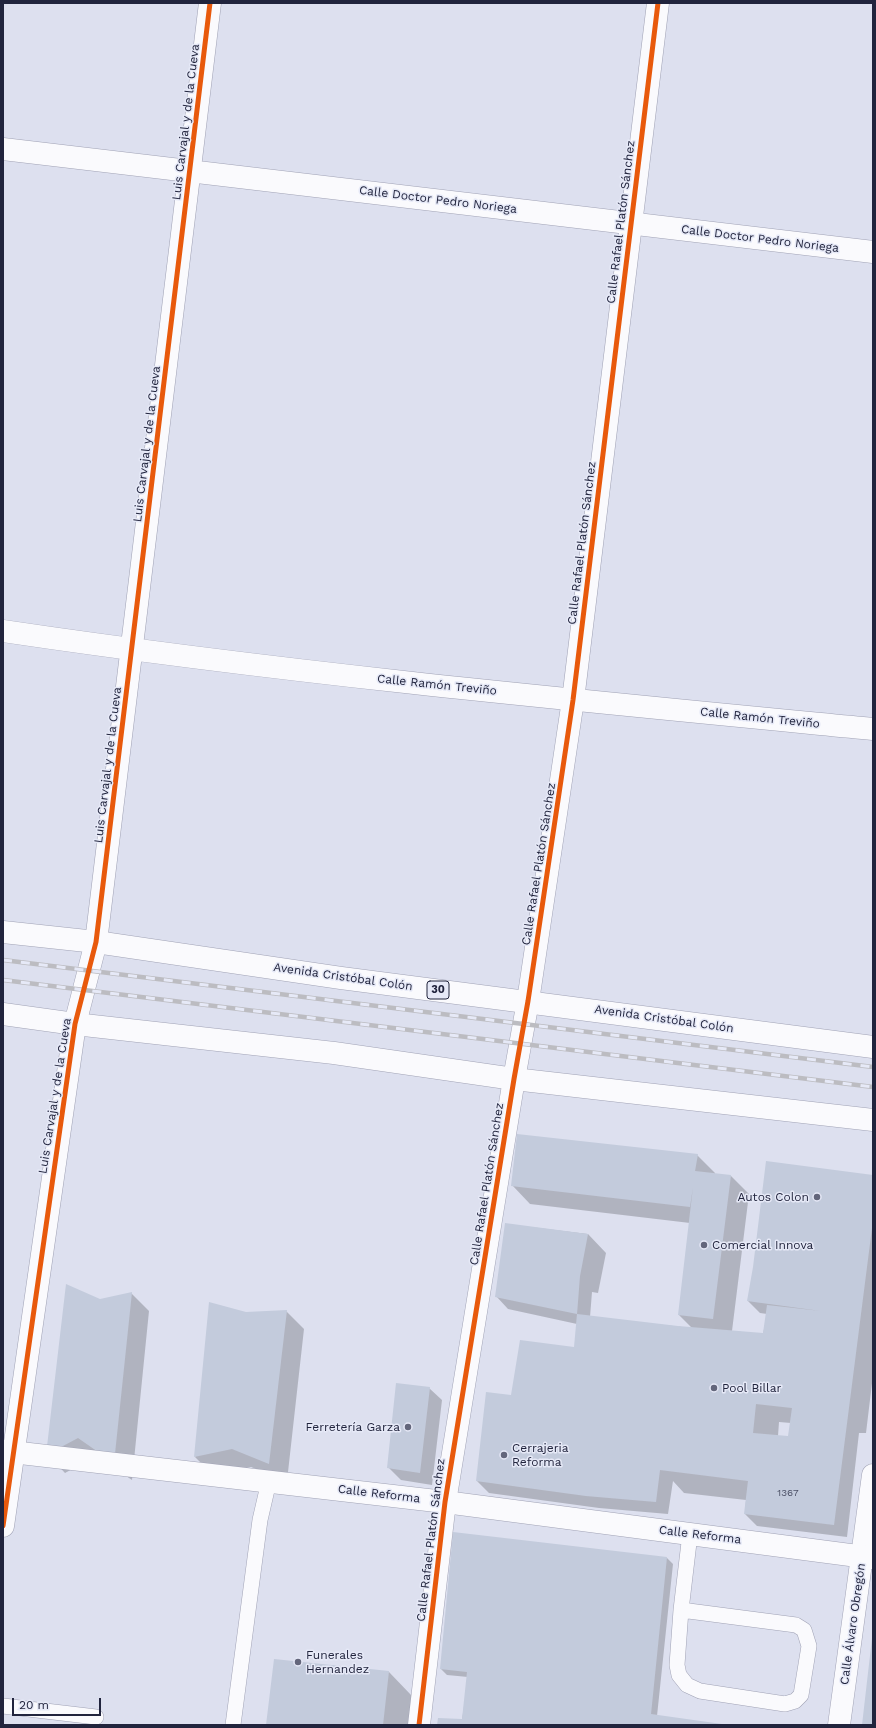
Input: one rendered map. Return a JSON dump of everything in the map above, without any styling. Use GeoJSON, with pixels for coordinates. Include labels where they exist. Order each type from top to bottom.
{"type":"FeatureCollection","features":[{"type":"Feature","properties":{"kind":"street","name":"Luis Carvajal y de la Cueva"},"geometry":{"type":"LineString","coordinates":[[3,1526],[8,1451],[76,1024],[96,942],[210,3]]}},
{"type":"Feature","properties":{"kind":"street","name":"Calle Rafael Platón Sánchez"},"geometry":{"type":"LineString","coordinates":[[419,1725],[445,1502],[514,1079],[528,1002],[573,700],[658,3]]}},
{"type":"Feature","properties":{"kind":"street","name":"Calle Doctor Pedro Noriega"},"geometry":{"type":"LineString","coordinates":[[3,149],[873,252]]}},
{"type":"Feature","properties":{"kind":"street","name":"Calle Ramón Treviño"},"geometry":{"type":"LineString","coordinates":[[3,631],[132,650],[573,700],[873,729]]}},
{"type":"Feature","properties":{"kind":"street","name":"Avenida Cristóbal Colón"},"geometry":{"type":"LineString","coordinates":[[3,932],[96,942],[341,978],[873,1047]]}},
{"type":"Feature","properties":{"kind":"street"},"geometry":{"type":"LineString","coordinates":[[3,1014],[76,1024],[334,1053],[514,1079],[873,1120]]}},
{"type":"Feature","properties":{"kind":"street","name":"Calle Reforma"},"geometry":{"type":"LineString","coordinates":[[8,1451],[445,1502],[868,1557]]}},
{"type":"Feature","properties":{"kind":"street","name":"Calle Álvaro Obregón"},"geometry":{"type":"LineString","coordinates":[[839,1725],[868,1557],[873,1475]]}},
{"type":"Feature","properties":{"kind":"lane"},"geometry":{"type":"LineString","coordinates":[[233,1725],[260,1520],[269,1481]]}},
{"type":"Feature","properties":{"kind":"lane"},"geometry":{"type":"LineString","coordinates":[[681,1610],[796,1625],[804,1630],[809,1646],[801,1695],[795,1701],[785,1704],[707,1692],[687,1685],[679,1675],[677,1665],[681,1610],[690,1534]]}},
{"type":"Feature","properties":{"kind":"lane"},"geometry":{"type":"LineString","coordinates":[[3,1706],[96,1717]]}},
{"type":"Feature","properties":{"kind":"building"},"geometry":{"type":"Polygon","coordinates":[[[517,1134],[698,1154],[695,1171],[731,1175],[713,1319],[678,1315],[693,1187],[690,1207],[511,1186],[517,1134]]]}},
{"type":"Feature","properties":{"kind":"building"},"geometry":{"type":"Polygon","coordinates":[[[766,1161],[873,1175],[873,1220],[834,1525],[744,1514],[748,1481],[660,1470],[656,1502],[586,1496],[476,1481],[486,1392],[511,1395],[520,1340],[574,1347],[577,1314],[678,1326],[763,1333],[767,1305],[821,1311],[747,1301],[753,1267],[766,1161]],[[756,1404],[753,1433],[788,1436],[792,1408],[756,1404]]]}},
{"type":"Feature","properties":{"kind":"building"},"geometry":{"type":"Polygon","coordinates":[[[505,1223],[588,1234],[580,1276],[577,1314],[495,1297],[505,1223]]]}},
{"type":"Feature","properties":{"kind":"building"},"geometry":{"type":"Polygon","coordinates":[[[66,1284],[100,1299],[132,1292],[114,1463],[78,1438],[46,1455],[66,1284]]]}},
{"type":"Feature","properties":{"kind":"building"},"geometry":{"type":"Polygon","coordinates":[[[209,1302],[246,1312],[287,1310],[269,1464],[232,1449],[194,1457],[209,1302]]]}},
{"type":"Feature","properties":{"kind":"building","name":"Ferretería Garza"},"geometry":{"type":"Polygon","coordinates":[[[396,1383],[430,1387],[420,1473],[387,1468],[396,1383]]]}},
{"type":"Feature","properties":{"kind":"building"},"geometry":{"type":"Polygon","coordinates":[[[453,1532],[667,1557],[651,1714],[729,1725],[437,1725],[438,1718],[462,1719],[467,1672],[440,1669],[453,1532]]]}},
{"type":"Feature","properties":{"kind":"building"},"geometry":{"type":"Polygon","coordinates":[[[872,1638],[873,1725],[862,1725],[872,1638]]]}},
{"type":"Feature","properties":{"kind":"building"},"geometry":{"type":"Polygon","coordinates":[[[274,1659],[389,1671],[383,1725],[266,1725],[274,1659]]]}},
{"type":"Feature","properties":{"kind":"railway"},"geometry":{"type":"LineString","coordinates":[[3,960],[873,1067]]}},
{"type":"Feature","properties":{"kind":"railway"},"geometry":{"type":"LineString","coordinates":[[3,980],[873,1087]]}},
{"type":"Feature","properties":{"kind":"cycle path"},"geometry":{"type":"LineString","coordinates":[[3,1526],[75,1024],[96,942],[210,3]]}},
{"type":"Feature","properties":{"kind":"cycle path"},"geometry":{"type":"LineString","coordinates":[[419,1725],[445,1502],[528,1001],[573,700],[658,3]]}},
{"type":"Feature","properties":{"kind":"place","name":"Autos Colon"},"geometry":{"type":"Point","coordinates":[817,1197]}},
{"type":"Feature","properties":{"kind":"place","name":"Comercial Innova"},"geometry":{"type":"Point","coordinates":[704,1245]}},
{"type":"Feature","properties":{"kind":"place","name":"Pool Billar"},"geometry":{"type":"Point","coordinates":[714,1388]}},
{"type":"Feature","properties":{"kind":"place","name":"Ferretería Garza"},"geometry":{"type":"Point","coordinates":[408,1427]}},
{"type":"Feature","properties":{"kind":"place","name":"Cerrajeria Reforma"},"geometry":{"type":"Point","coordinates":[504,1455]}},
{"type":"Feature","properties":{"kind":"place","name":"Funerales Hernandez"},"geometry":{"type":"Point","coordinates":[298,1662]}}]}
